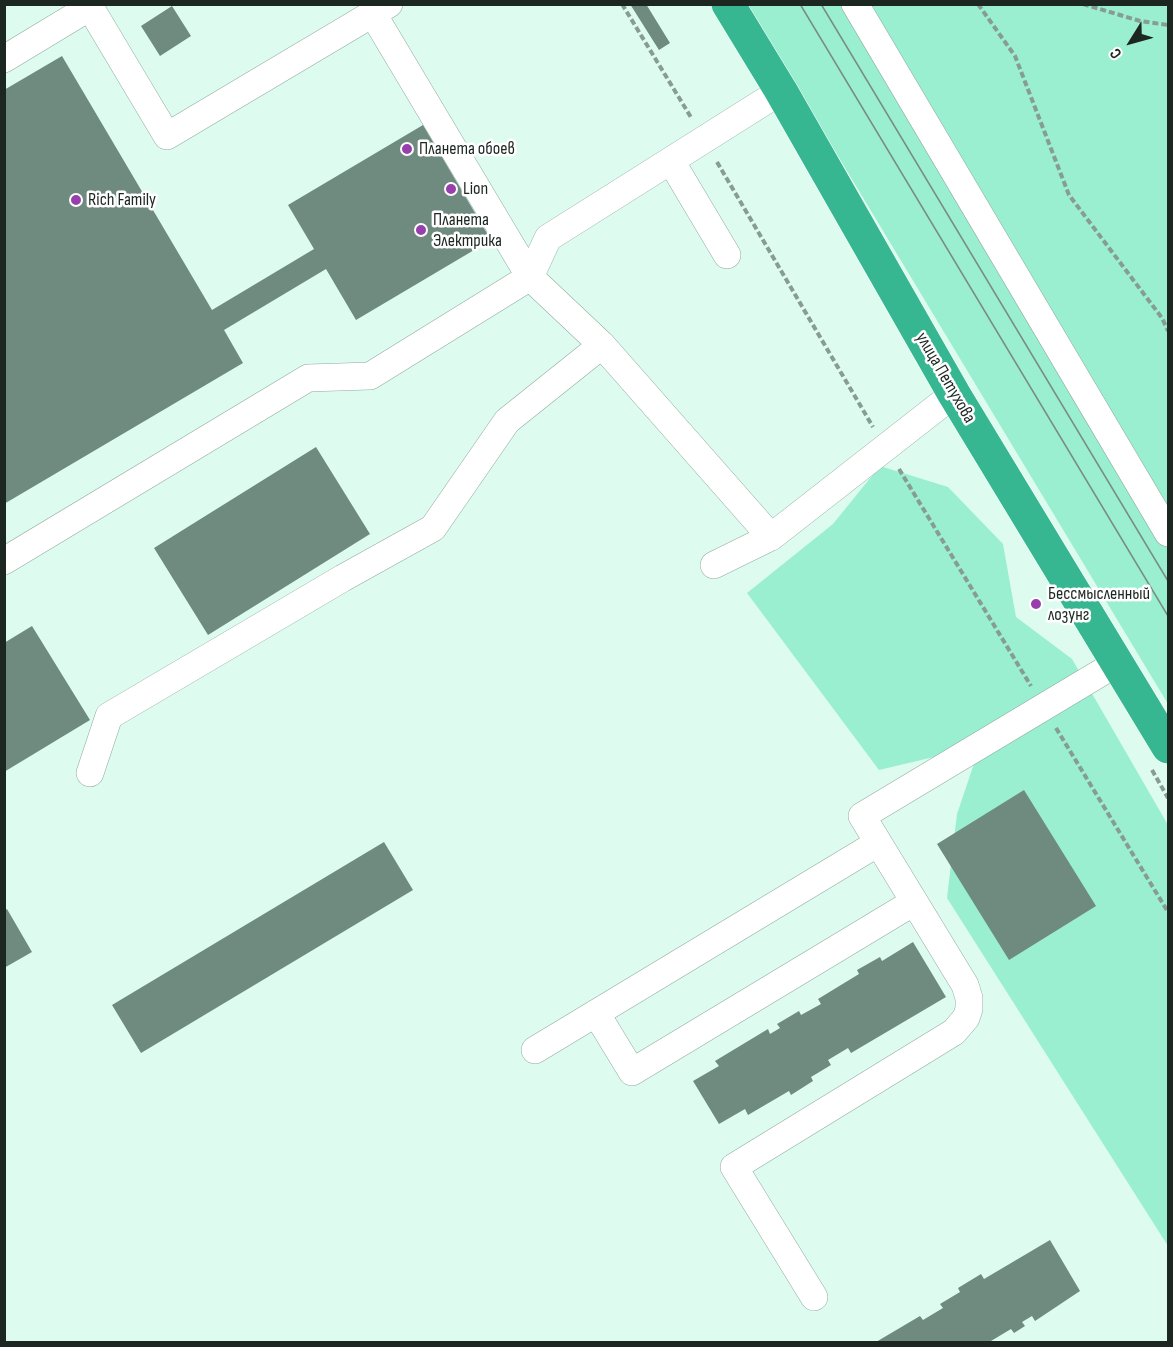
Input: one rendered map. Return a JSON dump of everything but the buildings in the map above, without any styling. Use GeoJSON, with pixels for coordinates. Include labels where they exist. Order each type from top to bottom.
{"type":"FeatureCollection","features":[{"type":"Feature","properties":{"kind":"highway","name":"улица Петухова"},"geometry":{"type":"LineString","coordinates":[[728,4],[954,394],[1168,747]]}},
{"type":"Feature","properties":{"kind":"street"},"geometry":{"type":"LineString","coordinates":[[855,4],[1168,533]]}},
{"type":"Feature","properties":{"kind":"street"},"geometry":{"type":"LineString","coordinates":[[4,59],[90,7],[167,136],[381,9],[530,277],[602,345],[771,537]]}},
{"type":"Feature","properties":{"kind":"street"},"geometry":{"type":"LineString","coordinates":[[4,561],[308,378],[370,376],[530,277],[548,238],[781,92]]}},
{"type":"Feature","properties":{"kind":"street"},"geometry":{"type":"LineString","coordinates":[[671,160],[727,255]]}},
{"type":"Feature","properties":{"kind":"street"},"geometry":{"type":"LineString","coordinates":[[90,773],[109,716],[343,578],[433,528],[507,421],[602,345]]}},
{"type":"Feature","properties":{"kind":"street"},"geometry":{"type":"LineString","coordinates":[[714,565],[771,537],[954,394]]}},
{"type":"Feature","properties":{"kind":"street"},"geometry":{"type":"LineString","coordinates":[[814,1297],[734,1167],[959,1028],[969,1009],[969,998],[965,985],[862,816],[1117,663]]}},
{"type":"Feature","properties":{"kind":"street"},"geometry":{"type":"LineString","coordinates":[[535,1050],[878,843]]}},
{"type":"Feature","properties":{"kind":"street"},"geometry":{"type":"LineString","coordinates":[[596,1013],[632,1072],[914,902]]}},
{"type":"Feature","properties":{"kind":"path"},"geometry":{"type":"LineString","coordinates":[[978,4],[1015,56],[1069,195],[1162,318],[1168,331]]}},
{"type":"Feature","properties":{"kind":"path"},"geometry":{"type":"LineString","coordinates":[[1083,4],[1140,21],[1168,25]]}},
{"type":"Feature","properties":{"kind":"green space"},"geometry":{"type":"Polygon","coordinates":[[[747,5],[1168,5],[1168,704],[747,5]]]}},
{"type":"Feature","properties":{"kind":"green space"},"geometry":{"type":"Polygon","coordinates":[[[880,466],[948,487],[1003,544],[1016,617],[1072,659],[1168,825],[1168,1246],[947,898],[957,814],[980,746],[879,770],[747,593],[833,524],[880,466]]]}},
{"type":"Feature","properties":{"kind":"tram line"},"geometry":{"type":"LineString","coordinates":[[800,4],[1168,616]]}},
{"type":"Feature","properties":{"kind":"tram line"},"geometry":{"type":"LineString","coordinates":[[821,4],[1168,581]]}},
{"type":"Feature","properties":{"kind":"place","name":"Планета обоев"},"geometry":{"type":"Point","coordinates":[407,149]}},
{"type":"Feature","properties":{"kind":"place","name":"Lion"},"geometry":{"type":"Point","coordinates":[451,189]}},
{"type":"Feature","properties":{"kind":"place","name":"Rich Family"},"geometry":{"type":"Point","coordinates":[76,200]}},
{"type":"Feature","properties":{"kind":"place","name":"Планета Электрика"},"geometry":{"type":"Point","coordinates":[421,230]}},
{"type":"Feature","properties":{"kind":"place","name":"Бессмысленный лозунг"},"geometry":{"type":"Point","coordinates":[1036,604]}}]}
